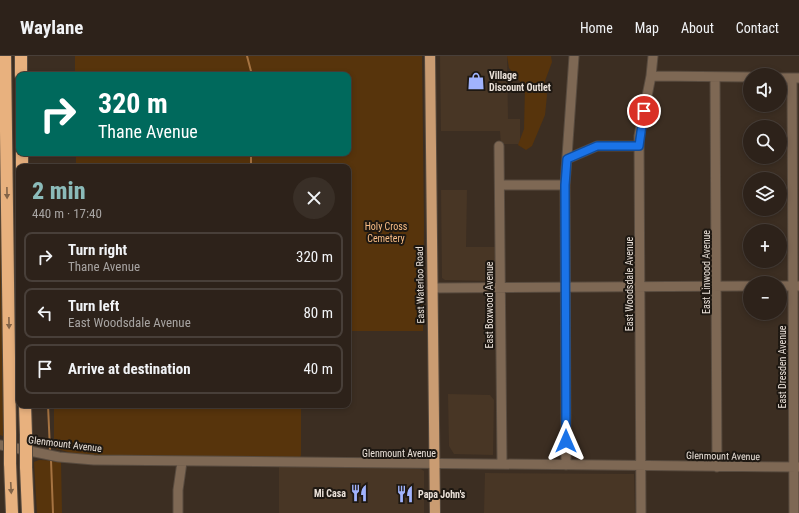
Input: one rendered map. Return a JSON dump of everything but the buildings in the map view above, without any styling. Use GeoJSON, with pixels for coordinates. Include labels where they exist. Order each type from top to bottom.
{"type":"FeatureCollection","features":[{"type":"Feature","properties":{"kind":"highway"},"geometry":{"type":"LineString","coordinates":[[5,56],[10,463],[12,513]]}},
{"type":"Feature","properties":{"kind":"highway"},"geometry":{"type":"LineString","coordinates":[[21,56],[21,72]]}},
{"type":"Feature","properties":{"kind":"highway"},"geometry":{"type":"LineString","coordinates":[[25,408],[28,513]]}},
{"type":"Feature","properties":{"kind":"main road","name":"East Waterloo Road"},"geometry":{"type":"LineString","coordinates":[[430,56],[435,513]]}},
{"type":"Feature","properties":{"kind":"street"},"geometry":{"type":"LineString","coordinates":[[566,465],[565,185],[574,56]]}},
{"type":"Feature","properties":{"kind":"street","name":"East Woodsdale Avenue"},"geometry":{"type":"LineString","coordinates":[[642,513],[639,136],[651,76],[653,56]]}},
{"type":"Feature","properties":{"kind":"street"},"geometry":{"type":"LineString","coordinates":[[651,76],[743,77]]}},
{"type":"Feature","properties":{"kind":"street","name":"East Linwood Avenue"},"geometry":{"type":"LineString","coordinates":[[715,77],[717,467]]}},
{"type":"Feature","properties":{"kind":"street","name":"East Dresden Avenue"},"geometry":{"type":"LineString","coordinates":[[794,513],[796,467],[795,78]]}},
{"type":"Feature","properties":{"kind":"street","name":"East Boxwood Avenue"},"geometry":{"type":"LineString","coordinates":[[499,146],[502,464]]}},
{"type":"Feature","properties":{"kind":"street"},"geometry":{"type":"LineString","coordinates":[[567,159],[597,146],[639,146]]}},
{"type":"Feature","properties":{"kind":"street"},"geometry":{"type":"LineString","coordinates":[[500,185],[565,185]]}},
{"type":"Feature","properties":{"kind":"street"},"geometry":{"type":"LineString","coordinates":[[432,288],[743,286]]}},
{"type":"Feature","properties":{"kind":"street","name":"Glenmount Avenue"},"geometry":{"type":"LineString","coordinates":[[0,445],[59,457],[107,461],[796,467]]}},
{"type":"Feature","properties":{"kind":"street"},"geometry":{"type":"LineString","coordinates":[[178,513],[178,490],[182,462]]}},
{"type":"Feature","properties":{"kind":"shaded area"},"geometry":{"type":"Polygon","coordinates":[[[440,56],[507,56],[508,119],[520,119],[520,144],[501,144],[500,131],[441,131],[440,56]]]}},
{"type":"Feature","properties":{"kind":"shaded area"},"geometry":{"type":"Polygon","coordinates":[[[441,190],[467,190],[466,247],[495,247],[495,281],[445,280],[442,278],[441,190]]]}},
{"type":"Feature","properties":{"kind":"shaded area"},"geometry":{"type":"Polygon","coordinates":[[[448,394],[490,395],[494,400],[493,455],[454,454],[449,446],[448,394]]]}},
{"type":"Feature","properties":{"kind":"shaded area"},"geometry":{"type":"Polygon","coordinates":[[[279,466],[419,468],[424,471],[424,513],[279,513],[279,466]]]}},
{"type":"Feature","properties":{"kind":"shaded area"},"geometry":{"type":"Polygon","coordinates":[[[485,473],[634,474],[635,513],[484,513],[485,473]]]}},
{"type":"Feature","properties":{"kind":"green space"},"geometry":{"type":"Polygon","coordinates":[[[1,56],[3,436],[0,435],[1,56]]]}},
{"type":"Feature","properties":{"kind":"green space","name":"Holy Cross Cemetery"},"geometry":{"type":"Polygon","coordinates":[[[75,56],[422,56],[424,224],[423,331],[351,331],[351,164],[76,164],[76,156],[351,156],[351,72],[75,72],[75,56]]]}},
{"type":"Feature","properties":{"kind":"green space"},"geometry":{"type":"Polygon","coordinates":[[[507,56],[551,56],[552,62],[545,81],[547,95],[545,115],[532,146],[526,150],[518,145],[524,129],[525,88],[509,68],[507,56]]]}},
{"type":"Feature","properties":{"kind":"green space"},"geometry":{"type":"Polygon","coordinates":[[[54,408],[301,408],[300,458],[107,457],[71,453],[54,448],[54,408]]]}},
{"type":"Feature","properties":{"kind":"green space"},"geometry":{"type":"Polygon","coordinates":[[[39,460],[61,461],[62,513],[37,513],[34,462],[39,460]]]}},
{"type":"Feature","properties":{"kind":"waterway"},"geometry":{"type":"LineString","coordinates":[[247,56],[251,72]]}},
{"type":"Feature","properties":{"kind":"waterway"},"geometry":{"type":"LineString","coordinates":[[251,156],[251,164]]}},
{"type":"Feature","properties":{"kind":"waterway"},"geometry":{"type":"LineString","coordinates":[[48,408],[50,450]]}},
{"type":"Feature","properties":{"kind":"waterway"},"geometry":{"type":"LineString","coordinates":[[51,460],[53,513]]}},
{"type":"Feature","properties":{"kind":"place","name":"Village Discount Outlet"},"geometry":{"type":"Point","coordinates":[476,81]}},
{"type":"Feature","properties":{"kind":"place","name":"Mi Casa"},"geometry":{"type":"Point","coordinates":[359,493]}},
{"type":"Feature","properties":{"kind":"place","name":"Papa John's"},"geometry":{"type":"Point","coordinates":[405,494]}},
{"type":"Feature","properties":{"kind":"route"},"geometry":{"type":"LineString","coordinates":[[566,441],[565,185],[567,159],[597,146],[639,146],[639,136],[644,111]]}}]}
